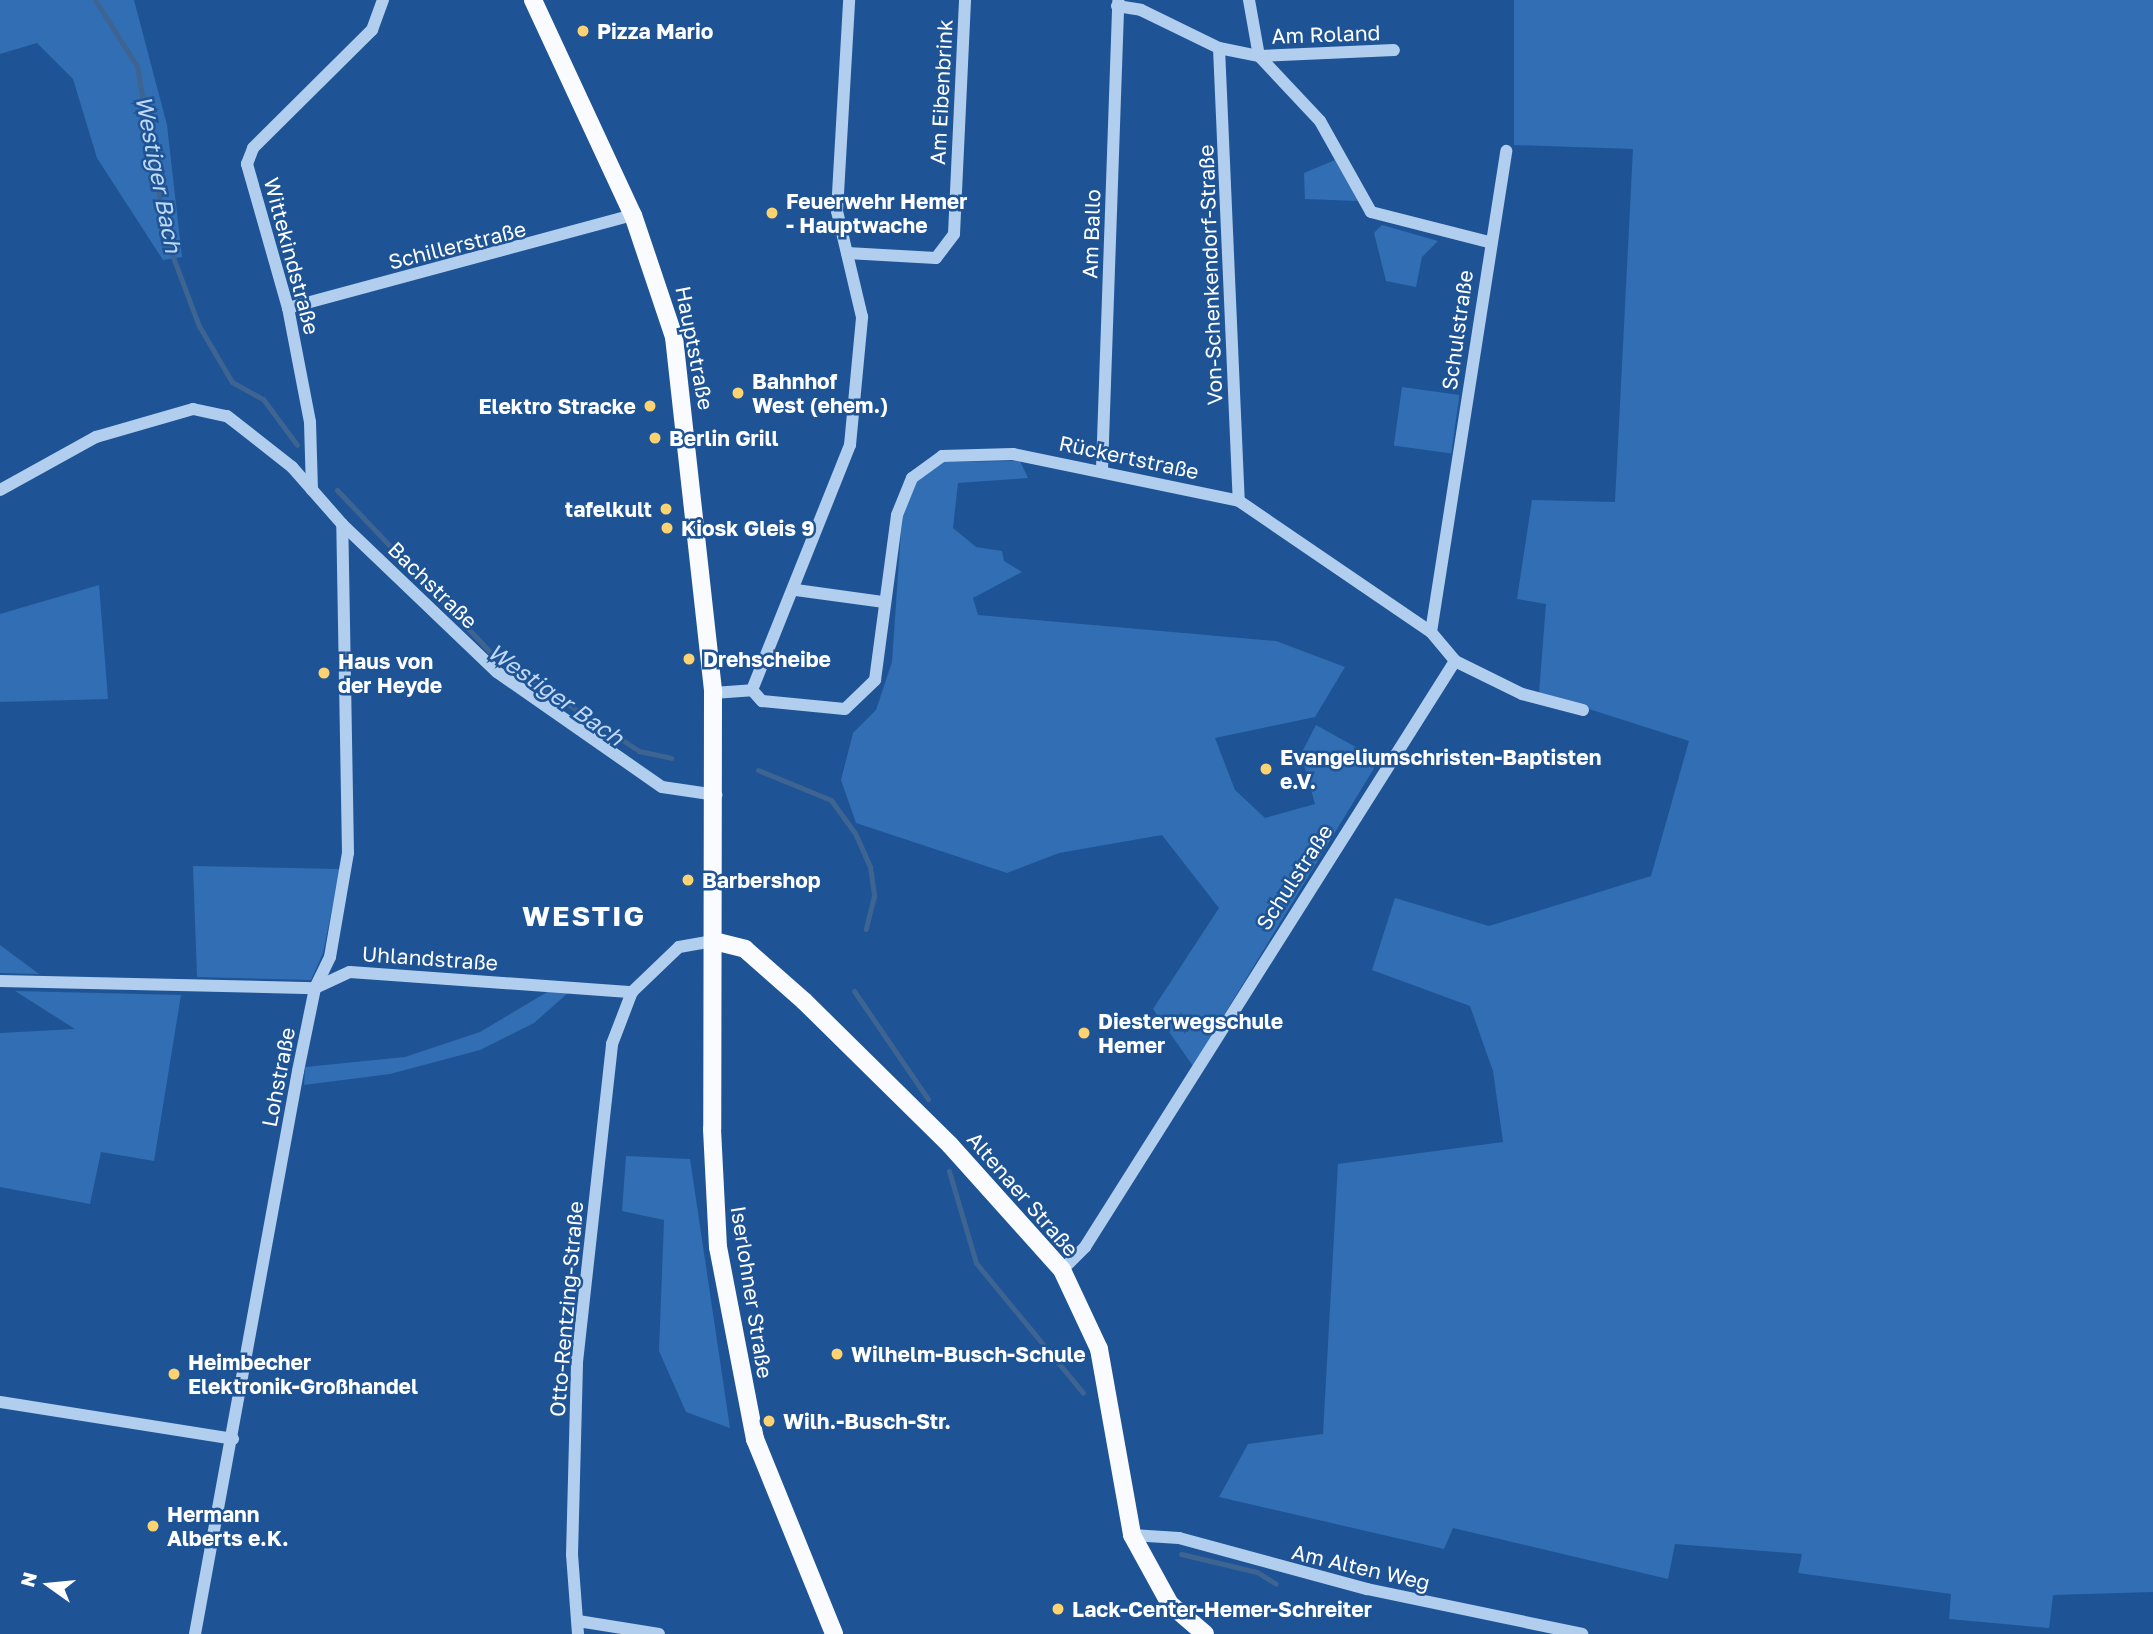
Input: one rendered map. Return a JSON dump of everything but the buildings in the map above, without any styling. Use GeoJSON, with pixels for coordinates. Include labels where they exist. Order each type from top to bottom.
{"type":"FeatureCollection","features":[{"type":"Feature","properties":{"kind":"main road","name":"Hauptstraße"},"geometry":{"type":"LineString","coordinates":[[533,0],[633,215],[658,279],[683,391],[713,693],[716,795],[714,941]]}},
{"type":"Feature","properties":{"kind":"main road","name":"Altenaer Straße"},"geometry":{"type":"LineString","coordinates":[[714,941],[745,949],[804,1001],[950,1145],[1062,1270],[1099,1349],[1132,1535],[1170,1604],[1205,1634]]}},
{"type":"Feature","properties":{"kind":"main road","name":"Iserlohner Straße"},"geometry":{"type":"LineString","coordinates":[[714,941],[714,1201],[729,1321],[766,1471],[834,1634]]}},
{"type":"Feature","properties":{"kind":"street","name":"Wittekindstraße"},"geometry":{"type":"LineString","coordinates":[[312,490],[310,422],[288,307],[247,164],[253,148],[372,30],[383,0]]}},
{"type":"Feature","properties":{"kind":"street"},"geometry":{"type":"LineString","coordinates":[[713,693],[752,690],[796,590],[850,445],[862,317],[837,211],[849,0]]}},
{"type":"Feature","properties":{"kind":"street","name":"Am Eibenbrink"},"geometry":{"type":"LineString","coordinates":[[847,253],[936,258],[954,234],[965,0]]}},
{"type":"Feature","properties":{"kind":"street","name":"Am Roland"},"geometry":{"type":"LineString","coordinates":[[1249,0],[1259,56],[1320,121],[1371,212],[1489,242]]}},
{"type":"Feature","properties":{"kind":"street","name":"Am Roland"},"geometry":{"type":"LineString","coordinates":[[1118,3],[1141,10],[1219,48],[1259,56],[1394,50]]}},
{"type":"Feature","properties":{"kind":"street","name":"Am Ballo"},"geometry":{"type":"LineString","coordinates":[[1102,469],[1118,3]]}},
{"type":"Feature","properties":{"kind":"street","name":"Von-Schenkendorf-Straße"},"geometry":{"type":"LineString","coordinates":[[1219,48],[1239,501]]}},
{"type":"Feature","properties":{"kind":"street","name":"Schulstraße"},"geometry":{"type":"LineString","coordinates":[[1432,632],[1489,242],[1506,151]]}},
{"type":"Feature","properties":{"kind":"street","name":"Schillerstraße"},"geometry":{"type":"LineString","coordinates":[[288,307],[584,233],[633,215]]}},
{"type":"Feature","properties":{"kind":"street","name":"Bachstraße"},"geometry":{"type":"LineString","coordinates":[[3,482],[96,437],[194,409],[240,424],[312,490],[342,524],[497,673],[662,787],[716,795]]}},
{"type":"Feature","properties":{"kind":"street","name":"Rückertstraße"},"geometry":{"type":"LineString","coordinates":[[752,690],[762,701],[845,709],[875,680],[897,515],[912,478],[942,456],[1013,454],[1102,469],[1239,501],[1432,632]]}},
{"type":"Feature","properties":{"kind":"street","name":"Lohstraße"},"geometry":{"type":"LineString","coordinates":[[195,1634],[315,988],[330,957],[348,853],[342,524]]}},
{"type":"Feature","properties":{"kind":"street"},"geometry":{"type":"LineString","coordinates":[[796,590],[884,602]]}},
{"type":"Feature","properties":{"kind":"street"},"geometry":{"type":"LineString","coordinates":[[1432,632],[1455,661],[1522,694],[1583,710]]}},
{"type":"Feature","properties":{"kind":"street","name":"Schulstraße"},"geometry":{"type":"LineString","coordinates":[[1062,1270],[1085,1247],[1455,661]]}},
{"type":"Feature","properties":{"kind":"street"},"geometry":{"type":"LineString","coordinates":[[632,992],[679,947],[714,941]]}},
{"type":"Feature","properties":{"kind":"street","name":"Uhlandstraße"},"geometry":{"type":"LineString","coordinates":[[0,981],[315,988],[350,972],[632,992]]}},
{"type":"Feature","properties":{"kind":"street","name":"Otto-Rentzing-Straße"},"geometry":{"type":"LineString","coordinates":[[578,1628],[572,1555],[577,1362],[612,1044],[632,992]]}},
{"type":"Feature","properties":{"kind":"street"},"geometry":{"type":"LineString","coordinates":[[0,1402],[233,1439]]}},
{"type":"Feature","properties":{"kind":"street","name":"Am Alten Weg"},"geometry":{"type":"LineString","coordinates":[[1132,1535],[1179,1538],[1340,1582],[1582,1634]]}},
{"type":"Feature","properties":{"kind":"street"},"geometry":{"type":"LineString","coordinates":[[578,1628],[659,1634]]}},
{"type":"Feature","properties":{"kind":"shaded area"},"geometry":{"type":"Polygon","coordinates":[[[0,0],[134,0],[167,125],[182,257],[163,260],[97,158],[73,79],[37,43],[0,54],[0,0]]]}},
{"type":"Feature","properties":{"kind":"shaded area"},"geometry":{"type":"Polygon","coordinates":[[[1514,0],[2153,0],[2153,1592],[2053,1595],[2049,1628],[1949,1619],[1951,1594],[1798,1573],[1802,1554],[1675,1544],[1668,1579],[1453,1528],[1444,1549],[1219,1497],[1248,1444],[1323,1434],[1338,1164],[1503,1142],[1493,1071],[1470,1006],[1372,970],[1395,898],[1489,926],[1651,876],[1689,741],[1539,693],[1546,604],[1517,599],[1532,500],[1615,502],[1633,149],[1514,145],[1514,0]]]}},
{"type":"Feature","properties":{"kind":"shaded area"},"geometry":{"type":"Polygon","coordinates":[[[1335,160],[1358,201],[1305,199],[1304,173],[1335,160]]]}},
{"type":"Feature","properties":{"kind":"shaded area"},"geometry":{"type":"Polygon","coordinates":[[[1382,225],[1438,241],[1422,257],[1416,287],[1386,281],[1374,233],[1382,225]]]}},
{"type":"Feature","properties":{"kind":"shaded area"},"geometry":{"type":"Polygon","coordinates":[[[1402,387],[1459,395],[1451,453],[1394,445],[1402,387]]]}},
{"type":"Feature","properties":{"kind":"shaded area"},"geometry":{"type":"Polygon","coordinates":[[[1020,461],[1028,478],[958,483],[953,528],[976,547],[1002,551],[1004,561],[1022,572],[973,598],[978,615],[1276,641],[1345,667],[1315,717],[1215,738],[1235,790],[1265,818],[1315,804],[1301,754],[1316,725],[1379,760],[1193,1066],[1153,1009],[1219,908],[1162,835],[1059,853],[1007,873],[856,823],[841,780],[853,733],[876,710],[892,662],[902,517],[916,479],[941,462],[1020,461]]]}},
{"type":"Feature","properties":{"kind":"shaded area"},"geometry":{"type":"Polygon","coordinates":[[[99,585],[108,699],[0,702],[0,614],[99,585]]]}},
{"type":"Feature","properties":{"kind":"shaded area"},"geometry":{"type":"Polygon","coordinates":[[[193,866],[340,869],[323,953],[311,980],[197,977],[193,866]]]}},
{"type":"Feature","properties":{"kind":"shaded area"},"geometry":{"type":"Polygon","coordinates":[[[0,945],[39,974],[0,973],[0,945]]]}},
{"type":"Feature","properties":{"kind":"shaded area"},"geometry":{"type":"Polygon","coordinates":[[[554,988],[569,992],[534,1023],[480,1050],[390,1074],[304,1085],[305,1067],[405,1057],[480,1032],[554,988]]]}},
{"type":"Feature","properties":{"kind":"shaded area"},"geometry":{"type":"Polygon","coordinates":[[[15,991],[181,995],[154,1161],[101,1152],[90,1204],[0,1187],[0,1033],[75,1029],[15,991]]]}},
{"type":"Feature","properties":{"kind":"shaded area"},"geometry":{"type":"Polygon","coordinates":[[[626,1156],[690,1159],[730,1428],[686,1412],[659,1351],[664,1220],[622,1211],[626,1156]]]}},
{"type":"Feature","properties":{"kind":"waterway","name":"Westiger Bach"},"geometry":{"type":"LineString","coordinates":[[95,0],[137,66],[167,241],[199,326],[232,382],[263,399],[297,445]]}},
{"type":"Feature","properties":{"kind":"waterway","name":"Westiger Bach"},"geometry":{"type":"LineString","coordinates":[[337,490],[494,656],[639,751],[671,758]]}},
{"type":"Feature","properties":{"kind":"waterway","name":"Westiger Bach"},"geometry":{"type":"LineString","coordinates":[[758,770],[831,800],[855,833],[870,866],[874,896],[866,929]]}},
{"type":"Feature","properties":{"kind":"waterway","name":"Westiger Bach"},"geometry":{"type":"LineString","coordinates":[[854,991],[928,1099]]}},
{"type":"Feature","properties":{"kind":"waterway","name":"Westiger Bach"},"geometry":{"type":"LineString","coordinates":[[949,1171],[976,1263],[1083,1393]]}},
{"type":"Feature","properties":{"kind":"waterway","name":"Westiger Bach"},"geometry":{"type":"LineString","coordinates":[[1181,1554],[1257,1572],[1276,1584]]}},
{"type":"Feature","properties":{"kind":"place","name":"Pizza Mario"},"geometry":{"type":"Point","coordinates":[583,31]}},
{"type":"Feature","properties":{"kind":"place","name":"Feuerwehr Hemer - Hauptwache"},"geometry":{"type":"Point","coordinates":[772,213]}},
{"type":"Feature","properties":{"kind":"place","name":"Bahnhof West (ehem.)"},"geometry":{"type":"Point","coordinates":[738,393]}},
{"type":"Feature","properties":{"kind":"place","name":"Elektro Stracke"},"geometry":{"type":"Point","coordinates":[650,406]}},
{"type":"Feature","properties":{"kind":"place","name":"Berlin Grill"},"geometry":{"type":"Point","coordinates":[655,438]}},
{"type":"Feature","properties":{"kind":"place","name":"tafelkult"},"geometry":{"type":"Point","coordinates":[666,509]}},
{"type":"Feature","properties":{"kind":"place","name":"Kiosk Gleis 9"},"geometry":{"type":"Point","coordinates":[667,528]}},
{"type":"Feature","properties":{"kind":"place","name":"Drehscheibe"},"geometry":{"type":"Point","coordinates":[689,659]}},
{"type":"Feature","properties":{"kind":"place","name":"Haus von der Heyde"},"geometry":{"type":"Point","coordinates":[324,673]}},
{"type":"Feature","properties":{"kind":"place","name":"Evangeliumschristen-Baptisten e.V."},"geometry":{"type":"Point","coordinates":[1266,769]}},
{"type":"Feature","properties":{"kind":"place","name":"Barbershop"},"geometry":{"type":"Point","coordinates":[688,880]}},
{"type":"Feature","properties":{"kind":"place","name":"Diesterwegschule Hemer"},"geometry":{"type":"Point","coordinates":[1084,1033]}},
{"type":"Feature","properties":{"kind":"place","name":"Wilhelm-Busch-Schule"},"geometry":{"type":"Point","coordinates":[837,1354]}},
{"type":"Feature","properties":{"kind":"place","name":"Heimbecher Elektronik-Großhandel"},"geometry":{"type":"Point","coordinates":[174,1374]}},
{"type":"Feature","properties":{"kind":"place","name":"Wilh.-Busch-Str."},"geometry":{"type":"Point","coordinates":[769,1421]}},
{"type":"Feature","properties":{"kind":"place","name":"Hermann Alberts e.K."},"geometry":{"type":"Point","coordinates":[153,1526]}},
{"type":"Feature","properties":{"kind":"place","name":"Lack-Center-Hemer-Schreiter"},"geometry":{"type":"Point","coordinates":[1058,1609]}},
{"type":"Feature","properties":{"kind":"district","name":"WESTIG"},"geometry":{"type":"Point","coordinates":[584,916]}}]}
